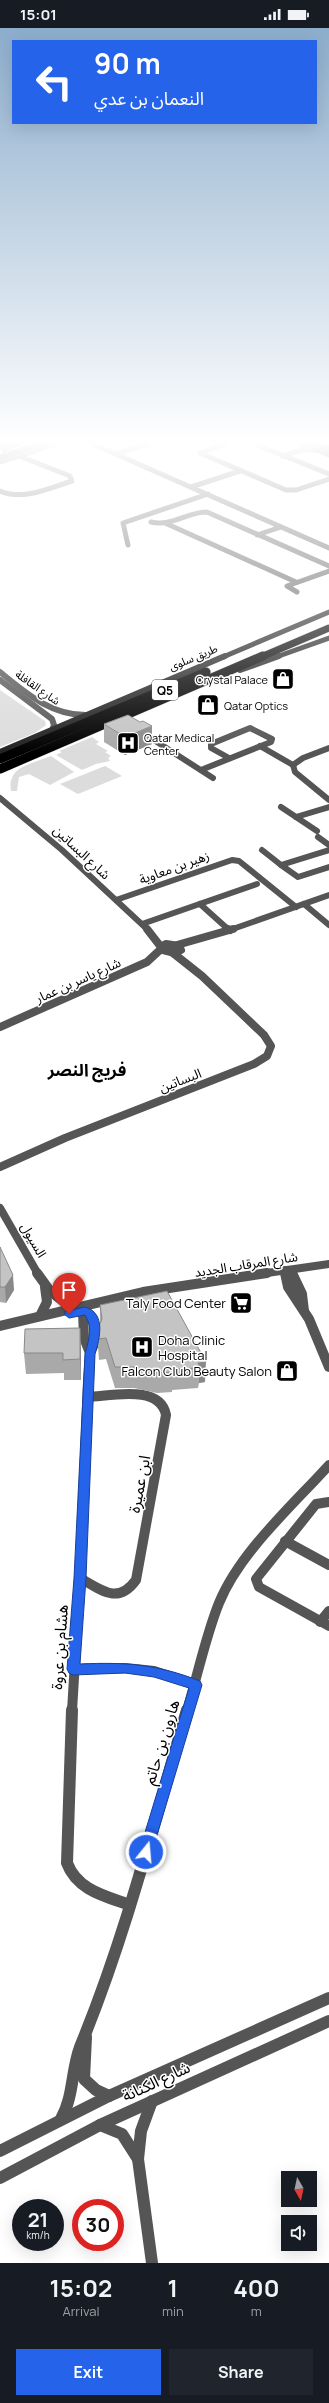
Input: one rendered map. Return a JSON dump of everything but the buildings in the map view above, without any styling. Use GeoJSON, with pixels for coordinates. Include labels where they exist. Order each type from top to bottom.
{"type":"FeatureCollection","features":[{"type":"Feature","properties":{"kind":"highway","name":"طريق سلوى"},"geometry":{"type":"LineString","coordinates":[[0,759],[329,620]]}},
{"type":"Feature","properties":{"kind":"highway","name":"Q5"},"geometry":{"type":"LineString","coordinates":[[0,770],[106,724],[137,714],[212,678],[329,628]]}},
{"type":"Feature","properties":{"kind":"highway"},"geometry":{"type":"LineString","coordinates":[[159,683],[214,669]]}},
{"type":"Feature","properties":{"kind":"main road","name":"طريق سلوى"},"geometry":{"type":"LineString","coordinates":[[0,752],[89,715],[159,683],[329,612]]}},
{"type":"Feature","properties":{"kind":"main road"},"geometry":{"type":"LineString","coordinates":[[212,678],[329,638]]}},
{"type":"Feature","properties":{"kind":"street"},"geometry":{"type":"LineString","coordinates":[[215,545],[296,582]]}},
{"type":"Feature","properties":{"kind":"street"},"geometry":{"type":"LineString","coordinates":[[281,545],[329,566]]}},
{"type":"Feature","properties":{"kind":"street"},"geometry":{"type":"LineString","coordinates":[[297,592],[287,586],[329,571]]}},
{"type":"Feature","properties":{"kind":"street","name":"شارع القافلة"},"geometry":{"type":"LineString","coordinates":[[0,672],[51,709],[65,715],[89,715]]}},
{"type":"Feature","properties":{"kind":"street","name":"شارع القافلة"},"geometry":{"type":"LineString","coordinates":[[0,680],[52,719],[62,720],[66,718],[65,715]]}},
{"type":"Feature","properties":{"kind":"street","name":"شارع القافلة"},"geometry":{"type":"LineString","coordinates":[[52,719],[54,725],[52,730]]}},
{"type":"Feature","properties":{"kind":"street"},"geometry":{"type":"LineString","coordinates":[[106,724],[122,724]]}},
{"type":"Feature","properties":{"kind":"street"},"geometry":{"type":"LineString","coordinates":[[136,728],[213,778]]}},
{"type":"Feature","properties":{"kind":"street"},"geometry":{"type":"LineString","coordinates":[[201,770],[271,742],[272,739],[250,728],[211,744],[212,748],[230,758]]}},
{"type":"Feature","properties":{"kind":"street"},"geometry":{"type":"LineString","coordinates":[[260,746],[293,765],[295,772],[329,800]]}},
{"type":"Feature","properties":{"kind":"street"},"geometry":{"type":"LineString","coordinates":[[293,765],[303,758],[329,748]]}},
{"type":"Feature","properties":{"kind":"street","name":"شارع البساتين"},"geometry":{"type":"LineString","coordinates":[[0,798],[57,844],[144,926],[177,949]]}},
{"type":"Feature","properties":{"kind":"street"},"geometry":{"type":"LineString","coordinates":[[281,807],[296,817],[329,845]]}},
{"type":"Feature","properties":{"kind":"street"},"geometry":{"type":"LineString","coordinates":[[296,817],[329,807]]}},
{"type":"Feature","properties":{"kind":"street"},"geometry":{"type":"LineString","coordinates":[[262,850],[298,877],[329,867]]}},
{"type":"Feature","properties":{"kind":"street"},"geometry":{"type":"LineString","coordinates":[[281,865],[329,850]]}},
{"type":"Feature","properties":{"kind":"street","name":"زهير بن معاوية"},"geometry":{"type":"LineString","coordinates":[[116,900],[225,861],[239,861],[296,906]]}},
{"type":"Feature","properties":{"kind":"street"},"geometry":{"type":"LineString","coordinates":[[144,926],[257,884]]}},
{"type":"Feature","properties":{"kind":"street"},"geometry":{"type":"LineString","coordinates":[[161,948],[177,949],[329,895]]}},
{"type":"Feature","properties":{"kind":"street"},"geometry":{"type":"LineString","coordinates":[[200,904],[230,930]]}},
{"type":"Feature","properties":{"kind":"street"},"geometry":{"type":"LineString","coordinates":[[304,904],[329,925]]}},
{"type":"Feature","properties":{"kind":"street","name":"شارع البساتين"},"geometry":{"type":"LineString","coordinates":[[144,926],[161,948]]}},
{"type":"Feature","properties":{"kind":"street","name":"شارع ياسر بن عمار"},"geometry":{"type":"LineString","coordinates":[[0,1027],[147,962],[161,948]]}},
{"type":"Feature","properties":{"kind":"street","name":"البساتين"},"geometry":{"type":"LineString","coordinates":[[0,1167],[48,1144],[254,1064],[267,1056],[270,1051],[269,1040],[202,976],[177,949]]}},
{"type":"Feature","properties":{"kind":"street","name":"السيول"},"geometry":{"type":"LineString","coordinates":[[0,1208],[45,1286],[57,1300],[72,1308]]}},
{"type":"Feature","properties":{"kind":"street","name":"شارع المرقاب الجديد"},"geometry":{"type":"LineString","coordinates":[[0,1331],[168,1290],[329,1264]]}},
{"type":"Feature","properties":{"kind":"street"},"geometry":{"type":"LineString","coordinates":[[286,1270],[285,1278],[297,1302],[304,1311],[329,1367]]}},
{"type":"Feature","properties":{"kind":"street","name":"السيول"},"geometry":{"type":"LineString","coordinates":[[40,1316],[47,1302],[45,1286]]}},
{"type":"Feature","properties":{"kind":"street","name":"شارع المرقاب الجديد"},"geometry":{"type":"LineString","coordinates":[[0,1326],[143,1292],[168,1290]]}},
{"type":"Feature","properties":{"kind":"street","name":"هشام بن عروة"},"geometry":{"type":"LineString","coordinates":[[84,1310],[84,1338],[90,1354]]}},
{"type":"Feature","properties":{"kind":"street","name":"هشام بن عروة"},"geometry":{"type":"LineString","coordinates":[[84,1310],[91,1315],[95,1322],[96,1340],[90,1354],[80,1578],[73,1669],[67,1814],[67,1863],[69,1874],[78,1883],[130,1905]]}},
{"type":"Feature","properties":{"kind":"street","name":"ابن عميرة"},"geometry":{"type":"LineString","coordinates":[[80,1578],[108,1594],[121,1594],[131,1589],[136,1580],[166,1415],[164,1406],[157,1399],[146,1396],[88,1397]]}},
{"type":"Feature","properties":{"kind":"street","name":"هارون بن حاتم"},"geometry":{"type":"LineString","coordinates":[[61,2119],[72,2097],[77,2057],[86,2036],[130,1905],[196,1685],[215,1614],[230,1582],[243,1563],[329,1465]]}},
{"type":"Feature","properties":{"kind":"street"},"geometry":{"type":"LineString","coordinates":[[329,1502],[320,1502],[316,1504],[258,1576],[256,1583],[259,1587],[325,1624],[329,1611]]}},
{"type":"Feature","properties":{"kind":"street"},"geometry":{"type":"LineString","coordinates":[[285,1541],[329,1565]]}},
{"type":"Feature","properties":{"kind":"street"},"geometry":{"type":"LineString","coordinates":[[73,1669],[132,1668],[154,1671],[196,1685]]}},
{"type":"Feature","properties":{"kind":"street","name":"شارع الكنانة"},"geometry":{"type":"LineString","coordinates":[[0,2150],[109,2096],[329,1998]]}},
{"type":"Feature","properties":{"kind":"street","name":"شارع الكنانة"},"geometry":{"type":"LineString","coordinates":[[0,2178],[100,2125],[329,2022]]}},
{"type":"Feature","properties":{"kind":"street","name":"هارون بن حاتم"},"geometry":{"type":"LineString","coordinates":[[86,2036],[83,2076],[90,2087],[109,2096]]}},
{"type":"Feature","properties":{"kind":"street"},"geometry":{"type":"LineString","coordinates":[[152,2101],[141,2131],[138,2158],[152,2263]]}},
{"type":"Feature","properties":{"kind":"street"},"geometry":{"type":"LineString","coordinates":[[100,2125],[122,2134],[138,2158]]}},
{"type":"Feature","properties":{"kind":"shaded area"},"geometry":{"type":"Polygon","coordinates":[[[0,690],[45,721],[46,725],[35,733],[0,747],[0,690]]]}},
{"type":"Feature","properties":{"kind":"shaded area"},"geometry":{"type":"Polygon","coordinates":[[[92,737],[99,742],[96,744],[108,751],[105,752],[111,756],[108,758],[110,761],[96,764],[82,770],[56,755],[62,752],[59,751],[92,737]]]}},
{"type":"Feature","properties":{"kind":"shaded area"},"geometry":{"type":"Polygon","coordinates":[[[51,756],[74,772],[50,785],[29,774],[19,777],[17,791],[11,791],[13,776],[17,771],[22,767],[51,756]]]}},
{"type":"Feature","properties":{"kind":"shaded area"},"geometry":{"type":"Polygon","coordinates":[[[105,766],[122,776],[78,794],[60,784],[105,766]]]}},
{"type":"Feature","properties":{"kind":"place","name":"Crystal Palace"},"geometry":{"type":"Point","coordinates":[283,679]}},
{"type":"Feature","properties":{"kind":"place","name":"Qatar Optics"},"geometry":{"type":"Point","coordinates":[208,705]}},
{"type":"Feature","properties":{"kind":"place","name":"Qatar Medical Center"},"geometry":{"type":"Point","coordinates":[128,743]}},
{"type":"Feature","properties":{"kind":"place","name":"Taly Food Center"},"geometry":{"type":"Point","coordinates":[241,1303]}},
{"type":"Feature","properties":{"kind":"place","name":"Doha Clinic Hospital"},"geometry":{"type":"Point","coordinates":[142,1347]}},
{"type":"Feature","properties":{"kind":"place","name":"Falcon Club Beauty Salon"},"geometry":{"type":"Point","coordinates":[287,1371]}},
{"type":"Feature","properties":{"kind":"district","name":"فريج النصر"},"geometry":{"type":"Point","coordinates":[87,1069]}},
{"type":"Feature","properties":{"kind":"route"},"geometry":{"type":"LineString","coordinates":[[69,1314],[85,1310],[88,1312],[95,1322],[96,1336],[96,1340],[90,1354],[88,1382],[80,1578],[73,1669],[125,1668],[154,1671],[196,1685],[146,1852]]}}]}
